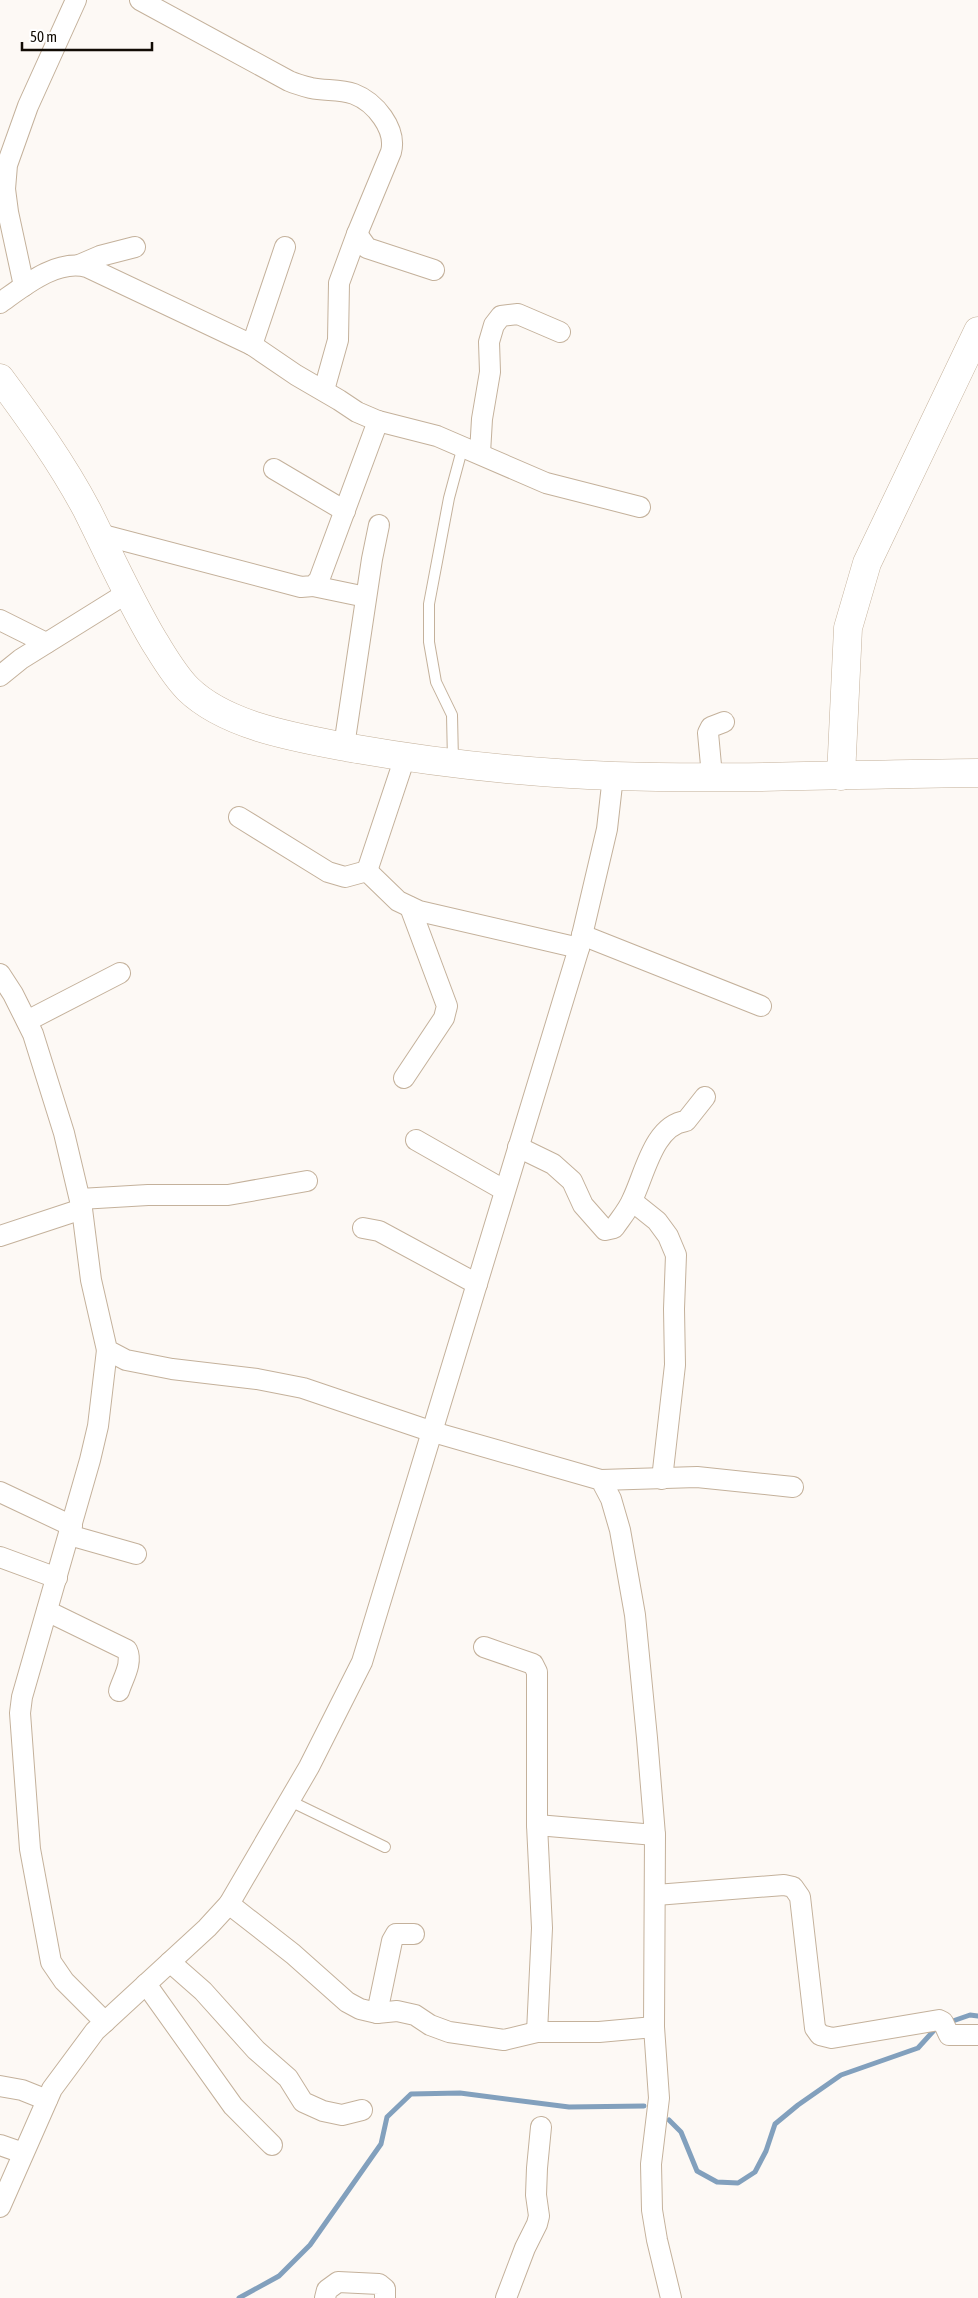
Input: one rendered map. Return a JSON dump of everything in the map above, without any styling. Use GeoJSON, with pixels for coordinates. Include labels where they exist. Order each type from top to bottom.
{"type":"FeatureCollection","features":[{"type":"Feature","properties":{"kind":"street"},"geometry":{"type":"LineString","coordinates":[[24,286],[8,212],[5,188],[7,165],[28,106],[76,0]]}},
{"type":"Feature","properties":{"kind":"street"},"geometry":{"type":"LineString","coordinates":[[140,0],[288,81],[313,88],[355,94],[384,118],[390,129],[393,144],[339,282],[338,340],[324,390]]}},
{"type":"Feature","properties":{"kind":"street"},"geometry":{"type":"LineString","coordinates":[[357,234],[367,248],[434,270]]}},
{"type":"Feature","properties":{"kind":"street"},"geometry":{"type":"LineString","coordinates":[[0,303],[45,273],[135,247]]}},
{"type":"Feature","properties":{"kind":"street"},"geometry":{"type":"LineString","coordinates":[[252,345],[285,247]]}},
{"type":"Feature","properties":{"kind":"street"},"geometry":{"type":"LineString","coordinates":[[79,264],[252,345],[296,375],[324,390],[357,412],[378,421],[437,436],[471,449],[546,483],[640,507]]}},
{"type":"Feature","properties":{"kind":"street"},"geometry":{"type":"LineString","coordinates":[[471,449],[482,419],[490,372],[489,342],[494,325],[501,316],[518,314],[560,332]]}},
{"type":"Feature","properties":{"kind":"street"},"geometry":{"type":"LineString","coordinates":[[841,776],[848,628],[867,563],[978,331]]}},
{"type":"Feature","properties":{"kind":"street"},"geometry":{"type":"LineString","coordinates":[[0,378],[62,466],[99,534],[127,593],[166,660],[190,691],[221,712],[255,726],[298,738],[405,757],[613,776],[841,776],[978,773]]}},
{"type":"Feature","properties":{"kind":"street"},"geometry":{"type":"LineString","coordinates":[[313,586],[319,580],[378,421]]}},
{"type":"Feature","properties":{"kind":"street"},"geometry":{"type":"LineString","coordinates":[[274,469],[345,511]]}},
{"type":"Feature","properties":{"kind":"street"},"geometry":{"type":"LineString","coordinates":[[344,746],[379,525]]}},
{"type":"Feature","properties":{"kind":"street"},"geometry":{"type":"LineString","coordinates":[[99,534],[301,587],[313,586],[366,598]]}},
{"type":"Feature","properties":{"kind":"street"},"geometry":{"type":"LineString","coordinates":[[0,676],[21,659],[127,593]]}},
{"type":"Feature","properties":{"kind":"street"},"geometry":{"type":"LineString","coordinates":[[0,620],[46,643]]}},
{"type":"Feature","properties":{"kind":"street"},"geometry":{"type":"LineString","coordinates":[[712,776],[708,733],[710,727],[724,722]]}},
{"type":"Feature","properties":{"kind":"street"},"geometry":{"type":"LineString","coordinates":[[367,871],[405,757]]}},
{"type":"Feature","properties":{"kind":"street"},"geometry":{"type":"LineString","coordinates":[[0,2207],[46,2100],[95,2031],[207,1928],[229,1904],[310,1768],[362,1662],[580,942],[608,829],[613,776]]}},
{"type":"Feature","properties":{"kind":"street"},"geometry":{"type":"LineString","coordinates":[[239,817],[328,872],[345,877],[367,871]]}},
{"type":"Feature","properties":{"kind":"street"},"geometry":{"type":"LineString","coordinates":[[367,871],[398,901],[419,911],[580,942],[761,1006]]}},
{"type":"Feature","properties":{"kind":"street"},"geometry":{"type":"LineString","coordinates":[[404,1078],[444,1018],[447,1006],[410,907]]}},
{"type":"Feature","properties":{"kind":"street"},"geometry":{"type":"LineString","coordinates":[[26,1021],[120,973]]}},
{"type":"Feature","properties":{"kind":"street"},"geometry":{"type":"LineString","coordinates":[[0,974],[33,1034],[64,1133],[81,1204],[91,1280],[107,1350],[98,1426],[48,1611],[22,1697],[20,1713],[30,1849],[51,1962],[64,1981],[105,2022]]}},
{"type":"Feature","properties":{"kind":"street"},"geometry":{"type":"LineString","coordinates":[[518,1147],[553,1164],[572,1181],[583,1205],[605,1230],[614,1228],[632,1201],[652,1152],[666,1129],[676,1122],[686,1122],[705,1097]]}},
{"type":"Feature","properties":{"kind":"street"},"geometry":{"type":"LineString","coordinates":[[416,1140],[504,1190]]}},
{"type":"Feature","properties":{"kind":"street"},"geometry":{"type":"LineString","coordinates":[[0,1236],[81,1204],[148,1195],[228,1195],[307,1181]]}},
{"type":"Feature","properties":{"kind":"street"},"geometry":{"type":"LineString","coordinates":[[632,1201],[657,1221],[668,1236],[676,1255],[674,1309],[676,1365],[662,1479]]}},
{"type":"Feature","properties":{"kind":"street"},"geometry":{"type":"LineString","coordinates":[[363,1228],[379,1231],[477,1284]]}},
{"type":"Feature","properties":{"kind":"street"},"geometry":{"type":"LineString","coordinates":[[107,1350],[126,1360],[172,1369],[257,1379],[303,1388],[433,1432],[536,1462],[575,1471],[600,1480],[697,1477],[793,1487]]}},
{"type":"Feature","properties":{"kind":"street"},"geometry":{"type":"LineString","coordinates":[[600,1480],[611,1499],[620,1530],[635,1615],[655,1835],[654,2027],[659,2098],[651,2164],[652,2210],[660,2257],[671,2298]]}},
{"type":"Feature","properties":{"kind":"street"},"geometry":{"type":"LineString","coordinates":[[0,1492],[70,1531],[136,1554]]}},
{"type":"Feature","properties":{"kind":"street"},"geometry":{"type":"LineString","coordinates":[[0,1557],[11,1559],[57,1578]]}},
{"type":"Feature","properties":{"kind":"street"},"geometry":{"type":"LineString","coordinates":[[48,1611],[127,1650],[130,1656],[128,1668],[119,1691]]}},
{"type":"Feature","properties":{"kind":"street"},"geometry":{"type":"LineString","coordinates":[[484,1647],[533,1664],[537,1672],[537,1825],[542,1928],[537,2032]]}},
{"type":"Feature","properties":{"kind":"street"},"geometry":{"type":"LineString","coordinates":[[537,1825],[655,1835]]}},
{"type":"Feature","properties":{"kind":"street"},"geometry":{"type":"LineString","coordinates":[[656,1894],[784,1885],[793,1887],[800,1897],[815,2028],[820,2035],[832,2038],[939,2020],[943,2022],[949,2035],[978,2035]]}},
{"type":"Feature","properties":{"kind":"street"},"geometry":{"type":"LineString","coordinates":[[229,1904],[293,1954],[347,2002],[360,2009],[377,2013],[397,2012],[415,2015],[430,2025],[449,2032],[504,2040],[537,2032],[599,2032],[654,2027]]}},
{"type":"Feature","properties":{"kind":"street"},"geometry":{"type":"LineString","coordinates":[[377,2013],[392,1940],[396,1934],[414,1934]]}},
{"type":"Feature","properties":{"kind":"street"},"geometry":{"type":"LineString","coordinates":[[170,1962],[202,1991],[256,2050],[288,2078],[303,2102],[323,2111],[342,2115],[362,2110]]}},
{"type":"Feature","properties":{"kind":"street"},"geometry":{"type":"LineString","coordinates":[[146,1984],[233,2106],[272,2145]]}},
{"type":"Feature","properties":{"kind":"street"},"geometry":{"type":"LineString","coordinates":[[0,2086],[22,2090],[46,2100]]}},
{"type":"Feature","properties":{"kind":"street"},"geometry":{"type":"LineString","coordinates":[[506,2298],[525,2248],[537,2224],[537,2168],[541,2128]]}},
{"type":"Feature","properties":{"kind":"street"},"geometry":{"type":"LineString","coordinates":[[0,2145],[22,2153]]}},
{"type":"Feature","properties":{"kind":"street"},"geometry":{"type":"LineString","coordinates":[[325,2298],[327,2290],[338,2282],[379,2284],[385,2289],[385,2298]]}},
{"type":"Feature","properties":{"kind":"lane"},"geometry":{"type":"LineString","coordinates":[[453,762],[452,714],[436,682],[429,642],[429,604],[449,498],[471,449]]}},
{"type":"Feature","properties":{"kind":"lane"},"geometry":{"type":"LineString","coordinates":[[290,1801],[385,1847]]}},
{"type":"Feature","properties":{"kind":"waterway"},"geometry":{"type":"LineString","coordinates":[[947,2023],[970,2015],[978,2016]]}},
{"type":"Feature","properties":{"kind":"waterway"},"geometry":{"type":"LineString","coordinates":[[669,2120],[681,2132],[697,2171],[717,2182],[738,2183],[755,2172],[766,2151],[775,2124],[798,2105],[841,2075],[918,2048],[937,2027]]}},
{"type":"Feature","properties":{"kind":"waterway"},"geometry":{"type":"LineString","coordinates":[[239,2298],[279,2276],[310,2245],[381,2144],[387,2117],[411,2094],[460,2093],[569,2107],[644,2106]]}}]}
